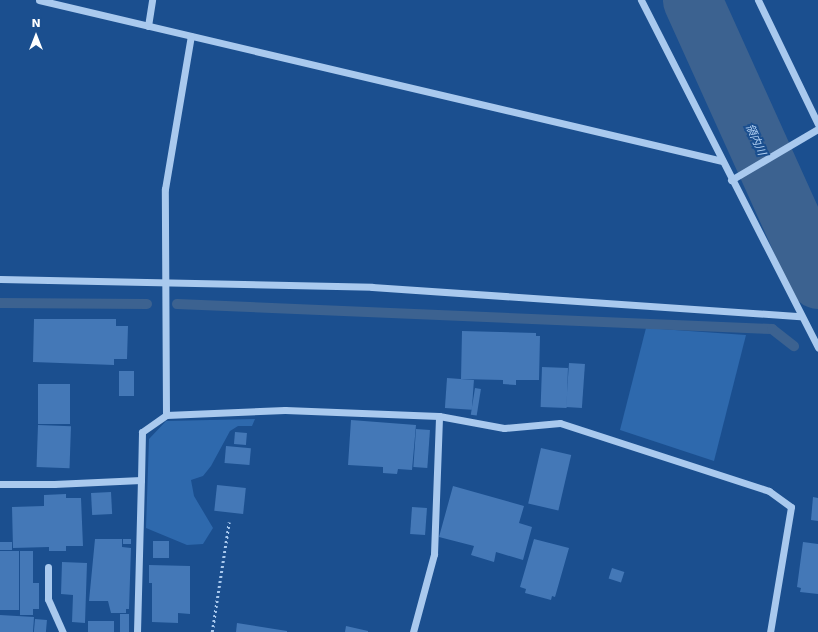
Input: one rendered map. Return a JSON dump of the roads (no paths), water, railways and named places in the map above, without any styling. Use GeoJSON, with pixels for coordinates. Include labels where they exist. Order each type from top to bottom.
{"type":"FeatureCollection","features":[{"type":"Feature","properties":{"kind":"street"},"geometry":{"type":"LineString","coordinates":[[39,0],[722,161]]}},
{"type":"Feature","properties":{"kind":"street"},"geometry":{"type":"LineString","coordinates":[[148,26],[152,0]]}},
{"type":"Feature","properties":{"kind":"street"},"geometry":{"type":"LineString","coordinates":[[641,0],[800,316],[818,348]]}},
{"type":"Feature","properties":{"kind":"street"},"geometry":{"type":"LineString","coordinates":[[758,0],[818,124]]}},
{"type":"Feature","properties":{"kind":"street"},"geometry":{"type":"LineString","coordinates":[[166,415],[165,189],[191,36]]}},
{"type":"Feature","properties":{"kind":"street"},"geometry":{"type":"LineString","coordinates":[[731,180],[815,131]]}},
{"type":"Feature","properties":{"kind":"street"},"geometry":{"type":"LineString","coordinates":[[0,279],[372,287],[800,316]]}},
{"type":"Feature","properties":{"kind":"street"},"geometry":{"type":"LineString","coordinates":[[137,632],[142,432],[166,415],[285,410],[439,416],[504,428],[560,423],[769,491],[791,507],[770,632]]}},
{"type":"Feature","properties":{"kind":"street"},"geometry":{"type":"LineString","coordinates":[[413,632],[434,554],[439,416]]}},
{"type":"Feature","properties":{"kind":"street"},"geometry":{"type":"LineString","coordinates":[[0,484],[54,484],[141,480]]}},
{"type":"Feature","properties":{"kind":"street"},"geometry":{"type":"LineString","coordinates":[[48,568],[48,599],[63,632]]}},
{"type":"Feature","properties":{"kind":"waterway","name":"領内川"},"geometry":{"type":"LineString","coordinates":[[692,0],[818,279]]}},
{"type":"Feature","properties":{"kind":"waterway"},"geometry":{"type":"LineString","coordinates":[[0,303],[147,304]]}},
{"type":"Feature","properties":{"kind":"waterway"},"geometry":{"type":"LineString","coordinates":[[177,304],[772,329],[794,346]]}}]}
